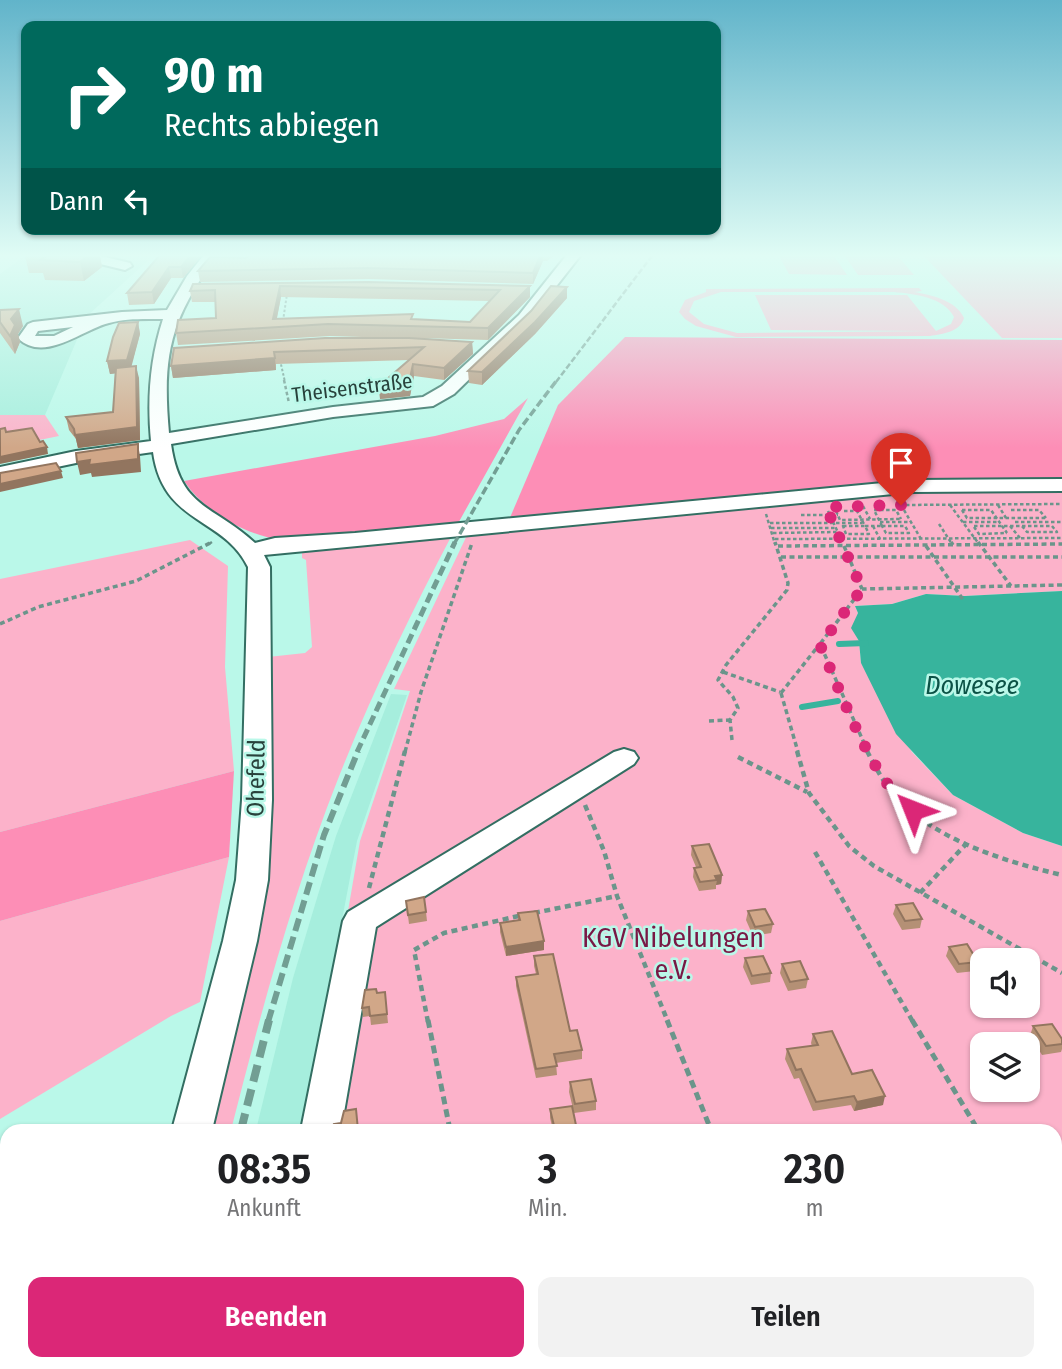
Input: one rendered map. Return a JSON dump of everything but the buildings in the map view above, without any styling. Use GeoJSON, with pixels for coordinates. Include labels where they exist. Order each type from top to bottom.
{"type":"FeatureCollection","features":[{"type":"Feature","properties":{"kind":"street"},"geometry":{"type":"LineString","coordinates":[[171,320],[160,354],[157,398],[161,449],[170,484],[205,520],[240,543],[275,545],[355,540],[914,486],[1062,485]]}},
{"type":"Feature","properties":{"kind":"street","name":"Theisenstraße"},"geometry":{"type":"LineString","coordinates":[[0,473],[76,457],[161,449],[296,418],[427,402],[448,390],[520,320]]}},
{"type":"Feature","properties":{"kind":"street"},"geometry":{"type":"LineString","coordinates":[[467,346],[493,348]]}},
{"type":"Feature","properties":{"kind":"street"},"geometry":{"type":"LineString","coordinates":[[160,354],[180,352]]}},
{"type":"Feature","properties":{"kind":"street","name":"Ohefeld"},"geometry":{"type":"LineString","coordinates":[[194,1124],[240,941],[252,880],[257,800],[260,579],[256,558],[240,543]]}},
{"type":"Feature","properties":{"kind":"lane"},"geometry":{"type":"LineString","coordinates":[[322,1124],[360,920],[624,758]]}},
{"type":"Feature","properties":{"kind":"path"},"geometry":{"type":"LineString","coordinates":[[280,357],[286,395],[296,418]]}},
{"type":"Feature","properties":{"kind":"path"},"geometry":{"type":"LineString","coordinates":[[885,505],[887,510]]}},
{"type":"Feature","properties":{"kind":"path"},"geometry":{"type":"LineString","coordinates":[[901,505],[921,538]]}},
{"type":"Feature","properties":{"kind":"path"},"geometry":{"type":"LineString","coordinates":[[950,505],[1011,586]]}},
{"type":"Feature","properties":{"kind":"path"},"geometry":{"type":"LineString","coordinates":[[972,505],[975,510]]}},
{"type":"Feature","properties":{"kind":"path"},"geometry":{"type":"LineString","coordinates":[[997,505],[1006,518],[1017,522],[1052,526],[1057,532],[1027,532],[1017,522],[1011,510],[1039,510],[1046,518],[1031,518],[1017,522],[1010,526]]}},
{"type":"Feature","properties":{"kind":"path"},"geometry":{"type":"LineString","coordinates":[[1022,505],[1025,510]]}},
{"type":"Feature","properties":{"kind":"path"},"geometry":{"type":"LineString","coordinates":[[862,589],[826,507],[1062,505]]}},
{"type":"Feature","properties":{"kind":"path"},"geometry":{"type":"LineString","coordinates":[[863,506],[870,519],[880,522],[911,522]]}},
{"type":"Feature","properties":{"kind":"path"},"geometry":{"type":"LineString","coordinates":[[892,522],[901,519],[896,510],[874,510],[886,533],[909,533],[907,529]]}},
{"type":"Feature","properties":{"kind":"path"},"geometry":{"type":"LineString","coordinates":[[1006,518],[999,522],[974,526],[979,534],[1007,533],[999,522],[990,510],[962,510],[967,518],[980,518],[999,522],[1010,526],[1020,538]]}},
{"type":"Feature","properties":{"kind":"path"},"geometry":{"type":"LineString","coordinates":[[850,523],[843,526],[846,534],[869,534],[863,523],[857,511],[836,511],[840,520],[850,523],[863,523],[870,519]]}},
{"type":"Feature","properties":{"kind":"path"},"geometry":{"type":"LineString","coordinates":[[830,515],[838,515]]}},
{"type":"Feature","properties":{"kind":"path"},"geometry":{"type":"LineString","coordinates":[[980,518],[985,524]]}},
{"type":"Feature","properties":{"kind":"path"},"geometry":{"type":"LineString","coordinates":[[1031,518],[1035,524]]}},
{"type":"Feature","properties":{"kind":"path"},"geometry":{"type":"LineString","coordinates":[[873,526],[880,522],[892,522],[907,529],[915,529]]}},
{"type":"Feature","properties":{"kind":"path"},"geometry":{"type":"LineString","coordinates":[[963,522],[985,524]]}},
{"type":"Feature","properties":{"kind":"path"},"geometry":{"type":"LineString","coordinates":[[1017,522],[1062,522]]}},
{"type":"Feature","properties":{"kind":"path"},"geometry":{"type":"LineString","coordinates":[[770,526],[863,523],[873,526],[880,539]]}},
{"type":"Feature","properties":{"kind":"path"},"geometry":{"type":"LineString","coordinates":[[939,524],[953,545]]}},
{"type":"Feature","properties":{"kind":"path"},"geometry":{"type":"LineString","coordinates":[[770,526],[844,529]]}},
{"type":"Feature","properties":{"kind":"path"},"geometry":{"type":"LineString","coordinates":[[732,740],[730,720],[738,708],[733,697],[718,680],[787,590],[788,583],[770,526]]}},
{"type":"Feature","properties":{"kind":"path"},"geometry":{"type":"LineString","coordinates":[[360,920],[421,692],[477,528]]}},
{"type":"Feature","properties":{"kind":"path"},"geometry":{"type":"LineString","coordinates":[[1040,532],[1046,538]]}},
{"type":"Feature","properties":{"kind":"path"},"geometry":{"type":"LineString","coordinates":[[898,533],[901,539]]}},
{"type":"Feature","properties":{"kind":"path"},"geometry":{"type":"LineString","coordinates":[[990,533],[994,538]]}},
{"type":"Feature","properties":{"kind":"path"},"geometry":{"type":"LineString","coordinates":[[855,534],[858,539]]}},
{"type":"Feature","properties":{"kind":"path"},"geometry":{"type":"LineString","coordinates":[[775,539],[1062,538]]}},
{"type":"Feature","properties":{"kind":"path"},"geometry":{"type":"LineString","coordinates":[[0,624],[38,607],[136,581],[196,548],[240,543]]}},
{"type":"Feature","properties":{"kind":"path"},"geometry":{"type":"LineString","coordinates":[[778,546],[1062,544]]}},
{"type":"Feature","properties":{"kind":"path"},"geometry":{"type":"LineString","coordinates":[[926,546],[964,601]]}},
{"type":"Feature","properties":{"kind":"path"},"geometry":{"type":"LineString","coordinates":[[781,558],[1062,557]]}},
{"type":"Feature","properties":{"kind":"path"},"geometry":{"type":"LineString","coordinates":[[862,589],[1062,585]]}},
{"type":"Feature","properties":{"kind":"path"},"geometry":{"type":"LineString","coordinates":[[781,693],[862,589]]}},
{"type":"Feature","properties":{"kind":"path"},"geometry":{"type":"LineString","coordinates":[[820,645],[866,745],[885,781],[900,802],[967,843],[998,857],[1062,875]]}},
{"type":"Feature","properties":{"kind":"path"},"geometry":{"type":"LineString","coordinates":[[723,672],[781,693]]}},
{"type":"Feature","properties":{"kind":"path"},"geometry":{"type":"LineString","coordinates":[[781,693],[809,793],[849,846],[874,866],[1062,973]]}},
{"type":"Feature","properties":{"kind":"path"},"geometry":{"type":"LineString","coordinates":[[709,721],[730,720]]}},
{"type":"Feature","properties":{"kind":"path"},"geometry":{"type":"LineString","coordinates":[[738,757],[809,793]]}},
{"type":"Feature","properties":{"kind":"path"},"geometry":{"type":"LineString","coordinates":[[575,788],[604,852],[617,896],[709,1124]]}},
{"type":"Feature","properties":{"kind":"path"},"geometry":{"type":"LineString","coordinates":[[920,893],[967,843]]}},
{"type":"Feature","properties":{"kind":"path"},"geometry":{"type":"LineString","coordinates":[[815,852],[974,1124]]}},
{"type":"Feature","properties":{"kind":"path"},"geometry":{"type":"LineString","coordinates":[[449,1124],[414,950],[444,933],[617,896]]}},
{"type":"Feature","properties":{"kind":"shaded area"},"geometry":{"type":"Polygon","coordinates":[[[0,320],[85,320],[45,415],[0,415],[0,320]]]}},
{"type":"Feature","properties":{"kind":"shaded area"},"geometry":{"type":"Polygon","coordinates":[[[625,337],[1062,340],[1062,481],[509,520],[558,405],[625,337]]]}},
{"type":"Feature","properties":{"kind":"shaded area"},"geometry":{"type":"Polygon","coordinates":[[[528,398],[456,527],[278,540],[225,520],[203,503],[184,481],[435,436],[504,419],[528,398]]]}},
{"type":"Feature","properties":{"kind":"shaded area"},"geometry":{"type":"Polygon","coordinates":[[[391,694],[407,695],[357,841],[303,1124],[257,1124],[293,978],[336,836],[391,694]]]}},
{"type":"Feature","properties":{"kind":"shaded area"},"geometry":{"type":"Polygon","coordinates":[[[234,771],[229,857],[0,921],[0,832],[234,771]]]}},
{"type":"Feature","properties":{"kind":"green space"},"geometry":{"type":"Polygon","coordinates":[[[686,320],[699,320],[704,324],[737,333],[934,331],[771,330],[766,320],[927,320],[936,331],[951,324],[953,320],[963,320],[955,329],[930,336],[736,337],[696,326],[686,320]]]}},
{"type":"Feature","properties":{"kind":"green space"},"geometry":{"type":"Polygon","coordinates":[[[985,320],[1062,320],[1062,338],[1002,338],[985,320]]]}},
{"type":"Feature","properties":{"kind":"green space"},"geometry":{"type":"Polygon","coordinates":[[[0,415],[45,415],[59,436],[0,448],[0,415]]]}},
{"type":"Feature","properties":{"kind":"green space","name":"KGV Nibelungen e.V."},"geometry":{"type":"Polygon","coordinates":[[[917,490],[1062,490],[1062,591],[965,596],[926,594],[892,604],[855,606],[858,613],[852,628],[859,641],[861,663],[912,752],[953,795],[1023,833],[1062,846],[1062,1124],[332,1124],[368,927],[348,911],[360,841],[410,691],[394,689],[469,531],[917,490]]]}},
{"type":"Feature","properties":{"kind":"green space"},"geometry":{"type":"Polygon","coordinates":[[[453,533],[378,685],[322,822],[279,953],[233,1124],[210,1124],[237,1013],[268,657],[305,653],[312,647],[306,560],[302,558],[302,549],[453,533]]]}},
{"type":"Feature","properties":{"kind":"green space"},"geometry":{"type":"Polygon","coordinates":[[[190,540],[228,566],[225,667],[234,771],[0,832],[0,579],[190,540]]]}},
{"type":"Feature","properties":{"kind":"green space"},"geometry":{"type":"Polygon","coordinates":[[[229,857],[200,1002],[171,1016],[0,1119],[0,921],[229,857]]]}},
{"type":"Feature","properties":{"kind":"water","name":"Dowesee"},"geometry":{"type":"Polygon","coordinates":[[[1062,591],[1062,846],[1023,833],[953,795],[896,734],[861,663],[859,641],[851,628],[858,613],[855,606],[892,604],[926,594],[965,596],[1062,591]]]}},
{"type":"Feature","properties":{"kind":"waterway"},"geometry":{"type":"LineString","coordinates":[[839,644],[866,643]]}},
{"type":"Feature","properties":{"kind":"waterway"},"geometry":{"type":"LineString","coordinates":[[802,707],[838,701]]}},
{"type":"Feature","properties":{"kind":"railway"},"geometry":{"type":"LineString","coordinates":[[556,382],[603,320]]}},
{"type":"Feature","properties":{"kind":"railway"},"geometry":{"type":"LineString","coordinates":[[454,543],[519,430],[557,380]]}},
{"type":"Feature","properties":{"kind":"railway"},"geometry":{"type":"LineString","coordinates":[[357,752],[454,543]]}},
{"type":"Feature","properties":{"kind":"railway"},"geometry":{"type":"LineString","coordinates":[[268,1022],[324,835],[358,751]]}},
{"type":"Feature","properties":{"kind":"railway"},"geometry":{"type":"LineString","coordinates":[[243,1124],[269,1020]]}},
{"type":"Feature","properties":{"kind":"route"},"geometry":{"type":"LineString","coordinates":[[901,505],[826,507],[862,589],[820,645],[885,781],[900,802],[913,810]]}}]}
